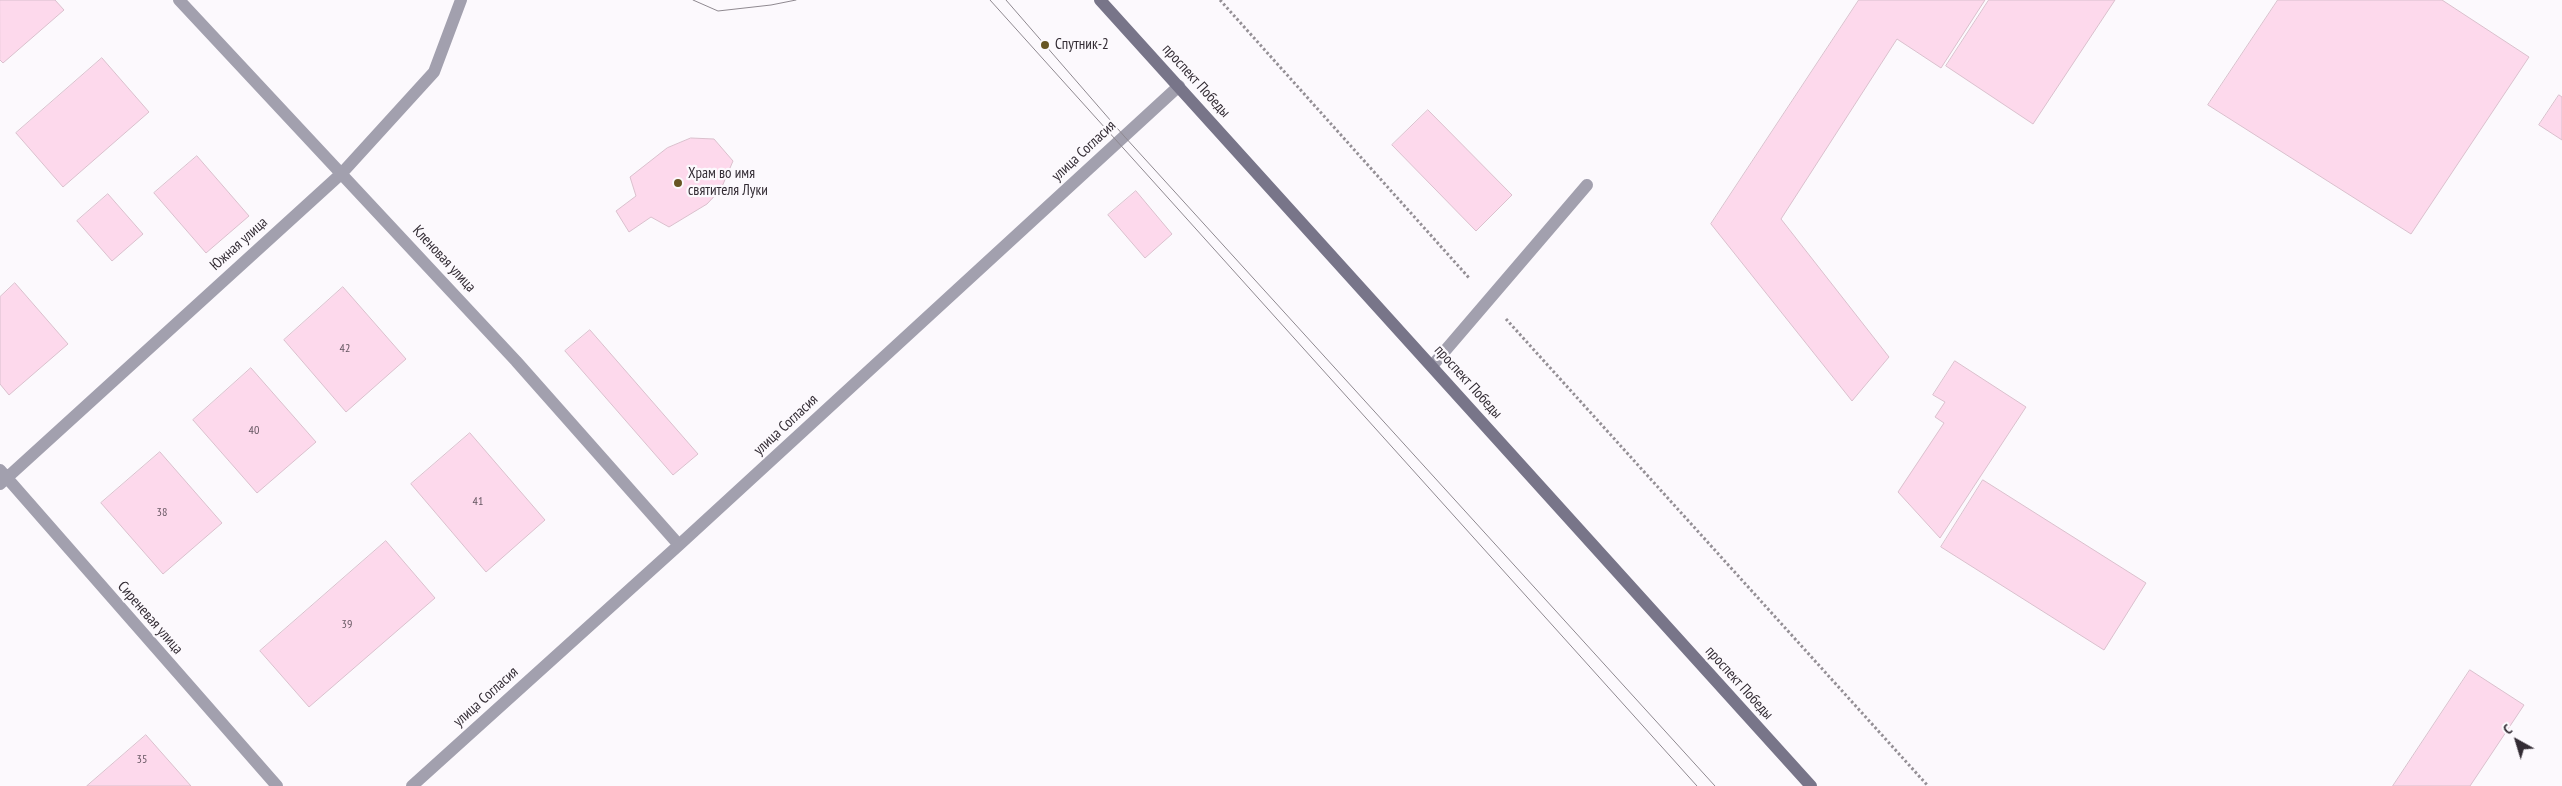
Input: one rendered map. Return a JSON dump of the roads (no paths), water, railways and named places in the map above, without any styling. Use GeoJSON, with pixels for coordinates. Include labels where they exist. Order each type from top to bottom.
{"type":"FeatureCollection","features":[{"type":"Feature","properties":{"kind":"main road","name":"проспект Победы"},"geometry":{"type":"LineString","coordinates":[[1100,0],[1811,786]]}},
{"type":"Feature","properties":{"kind":"street","name":"Кленовая улица"},"geometry":{"type":"LineString","coordinates":[[179,0],[516,361],[679,545]]}},
{"type":"Feature","properties":{"kind":"street","name":"Южная улица"},"geometry":{"type":"LineString","coordinates":[[2,477],[342,173],[434,72],[462,0]]}},
{"type":"Feature","properties":{"kind":"street","name":"улица Согласия"},"geometry":{"type":"LineString","coordinates":[[412,786],[679,545],[1179,86]]}},
{"type":"Feature","properties":{"kind":"street"},"geometry":{"type":"LineString","coordinates":[[1432,366],[1490,301],[1587,185]]}},
{"type":"Feature","properties":{"kind":"street","name":"Сиреневая улица"},"geometry":{"type":"LineString","coordinates":[[2,477],[277,786]]}},
{"type":"Feature","properties":{"kind":"tram line"},"geometry":{"type":"LineString","coordinates":[[693,0],[718,11],[796,0]]}},
{"type":"Feature","properties":{"kind":"tram line"},"geometry":{"type":"LineString","coordinates":[[990,0],[1697,786]]}},
{"type":"Feature","properties":{"kind":"tram line"},"geometry":{"type":"LineString","coordinates":[[1006,0],[1124,136],[1715,786]]}},
{"type":"Feature","properties":{"kind":"place","name":"Спутник-2"},"geometry":{"type":"Point","coordinates":[1045,45]}},
{"type":"Feature","properties":{"kind":"place","name":"Храм во имя святителя Луки"},"geometry":{"type":"Point","coordinates":[678,183]}}]}
